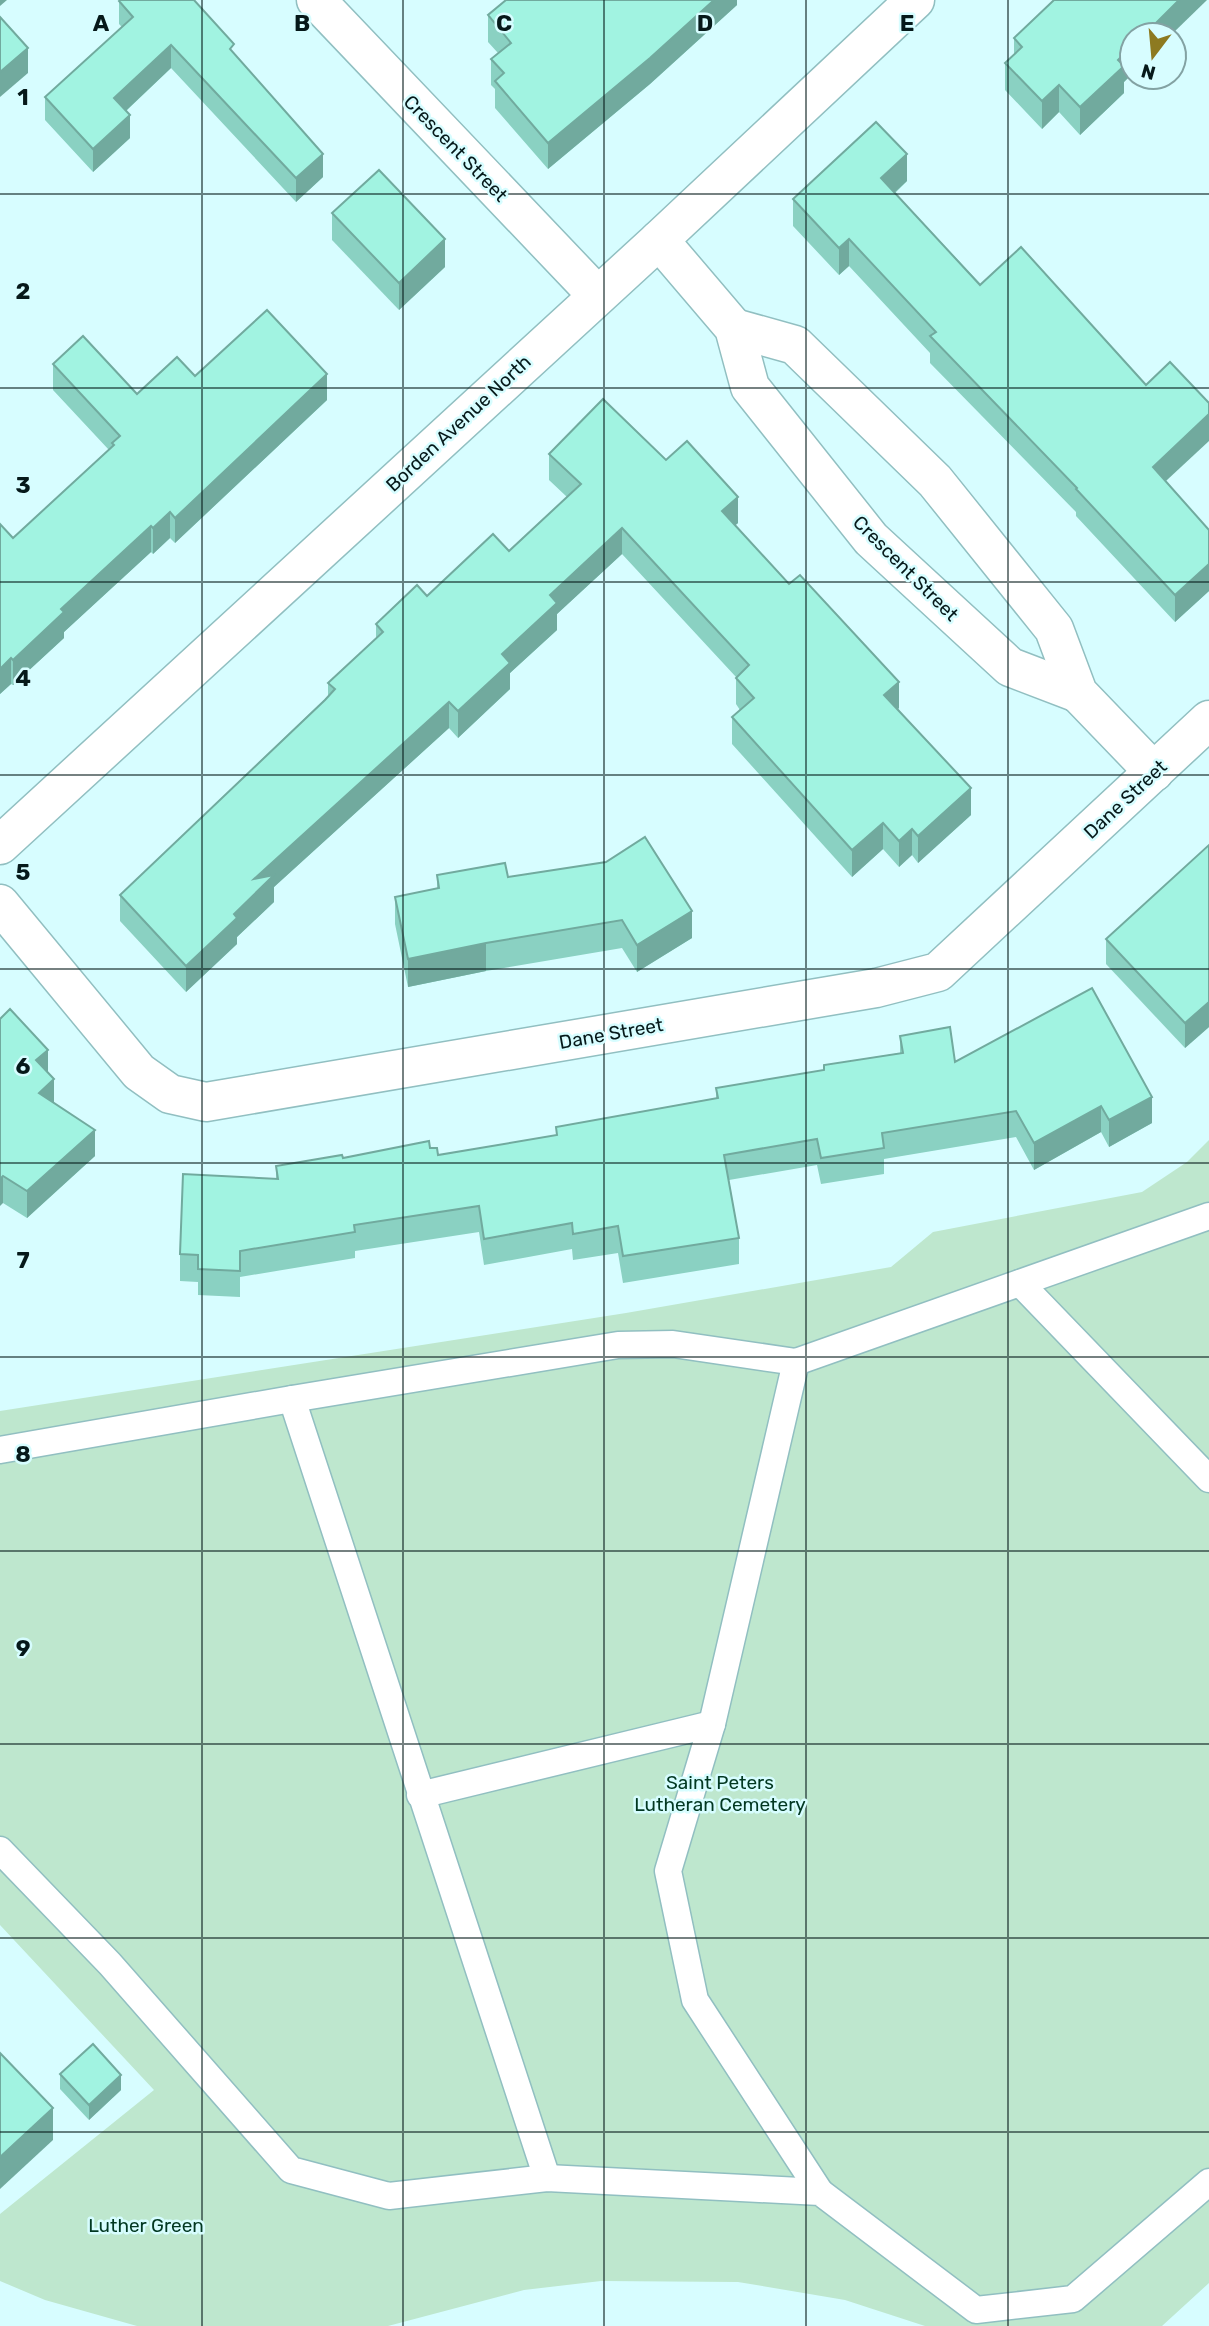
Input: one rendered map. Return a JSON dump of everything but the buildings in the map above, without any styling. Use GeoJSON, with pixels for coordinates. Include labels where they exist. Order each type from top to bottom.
{"type":"FeatureCollection","features":[{"type":"Feature","properties":{"kind":"street","name":"Crescent Street"},"geometry":{"type":"LineString","coordinates":[[316,0],[597,295]]}},
{"type":"Feature","properties":{"kind":"street","name":"Borden Avenue North"},"geometry":{"type":"LineString","coordinates":[[0,845],[659,240],[915,0]]}},
{"type":"Feature","properties":{"kind":"street","name":"Crescent Street"},"geometry":{"type":"LineString","coordinates":[[659,240],[733,328],[750,387],[871,539],[1010,667],[1078,693]]}},
{"type":"Feature","properties":{"kind":"street","name":"Crescent Street"},"geometry":{"type":"LineString","coordinates":[[733,328],[795,345],[935,481],[1054,629],[1078,693],[1154,772]]}},
{"type":"Feature","properties":{"kind":"street","name":"Dane Street"},"geometry":{"type":"LineString","coordinates":[[0,904],[139,1072],[170,1094],[206,1102],[876,988],[938,972],[1209,720]]}},
{"type":"Feature","properties":{"kind":"lane"},"geometry":{"type":"LineString","coordinates":[[0,1450],[618,1345],[673,1344],[796,1362],[1209,1216]]}},
{"type":"Feature","properties":{"kind":"lane"},"geometry":{"type":"LineString","coordinates":[[1020,1283],[1209,1479]]}},
{"type":"Feature","properties":{"kind":"lane"},"geometry":{"type":"LineString","coordinates":[[796,1362],[712,1724],[668,1871],[695,2000],[820,2192],[976,2310],[1073,2299],[1209,2182]]}},
{"type":"Feature","properties":{"kind":"lane"},"geometry":{"type":"LineString","coordinates":[[292,1399],[547,2178]]}},
{"type":"Feature","properties":{"kind":"lane"},"geometry":{"type":"LineString","coordinates":[[420,1795],[712,1724]]}},
{"type":"Feature","properties":{"kind":"lane"},"geometry":{"type":"LineString","coordinates":[[0,1850],[110,1964],[291,2170],[389,2196],[547,2178],[820,2192]]}},
{"type":"Feature","properties":{"kind":"green space","name":"Saint Peters Lutheran Cemetery"},"geometry":{"type":"Polygon","coordinates":[[[1209,1140],[1209,2283],[1162,2326],[925,2326],[845,2300],[738,2282],[601,2281],[524,2290],[388,2326],[137,2326],[45,2300],[0,2281],[0,2214],[154,2090],[0,1925],[0,1411],[626,1313],[891,1267],[933,1232],[1142,1192],[1187,1162],[1209,1140]]]}},
{"type":"Feature","properties":{"kind":"park label","name":"Luther Green"},"geometry":{"type":"Point","coordinates":[146,2225]}}]}
